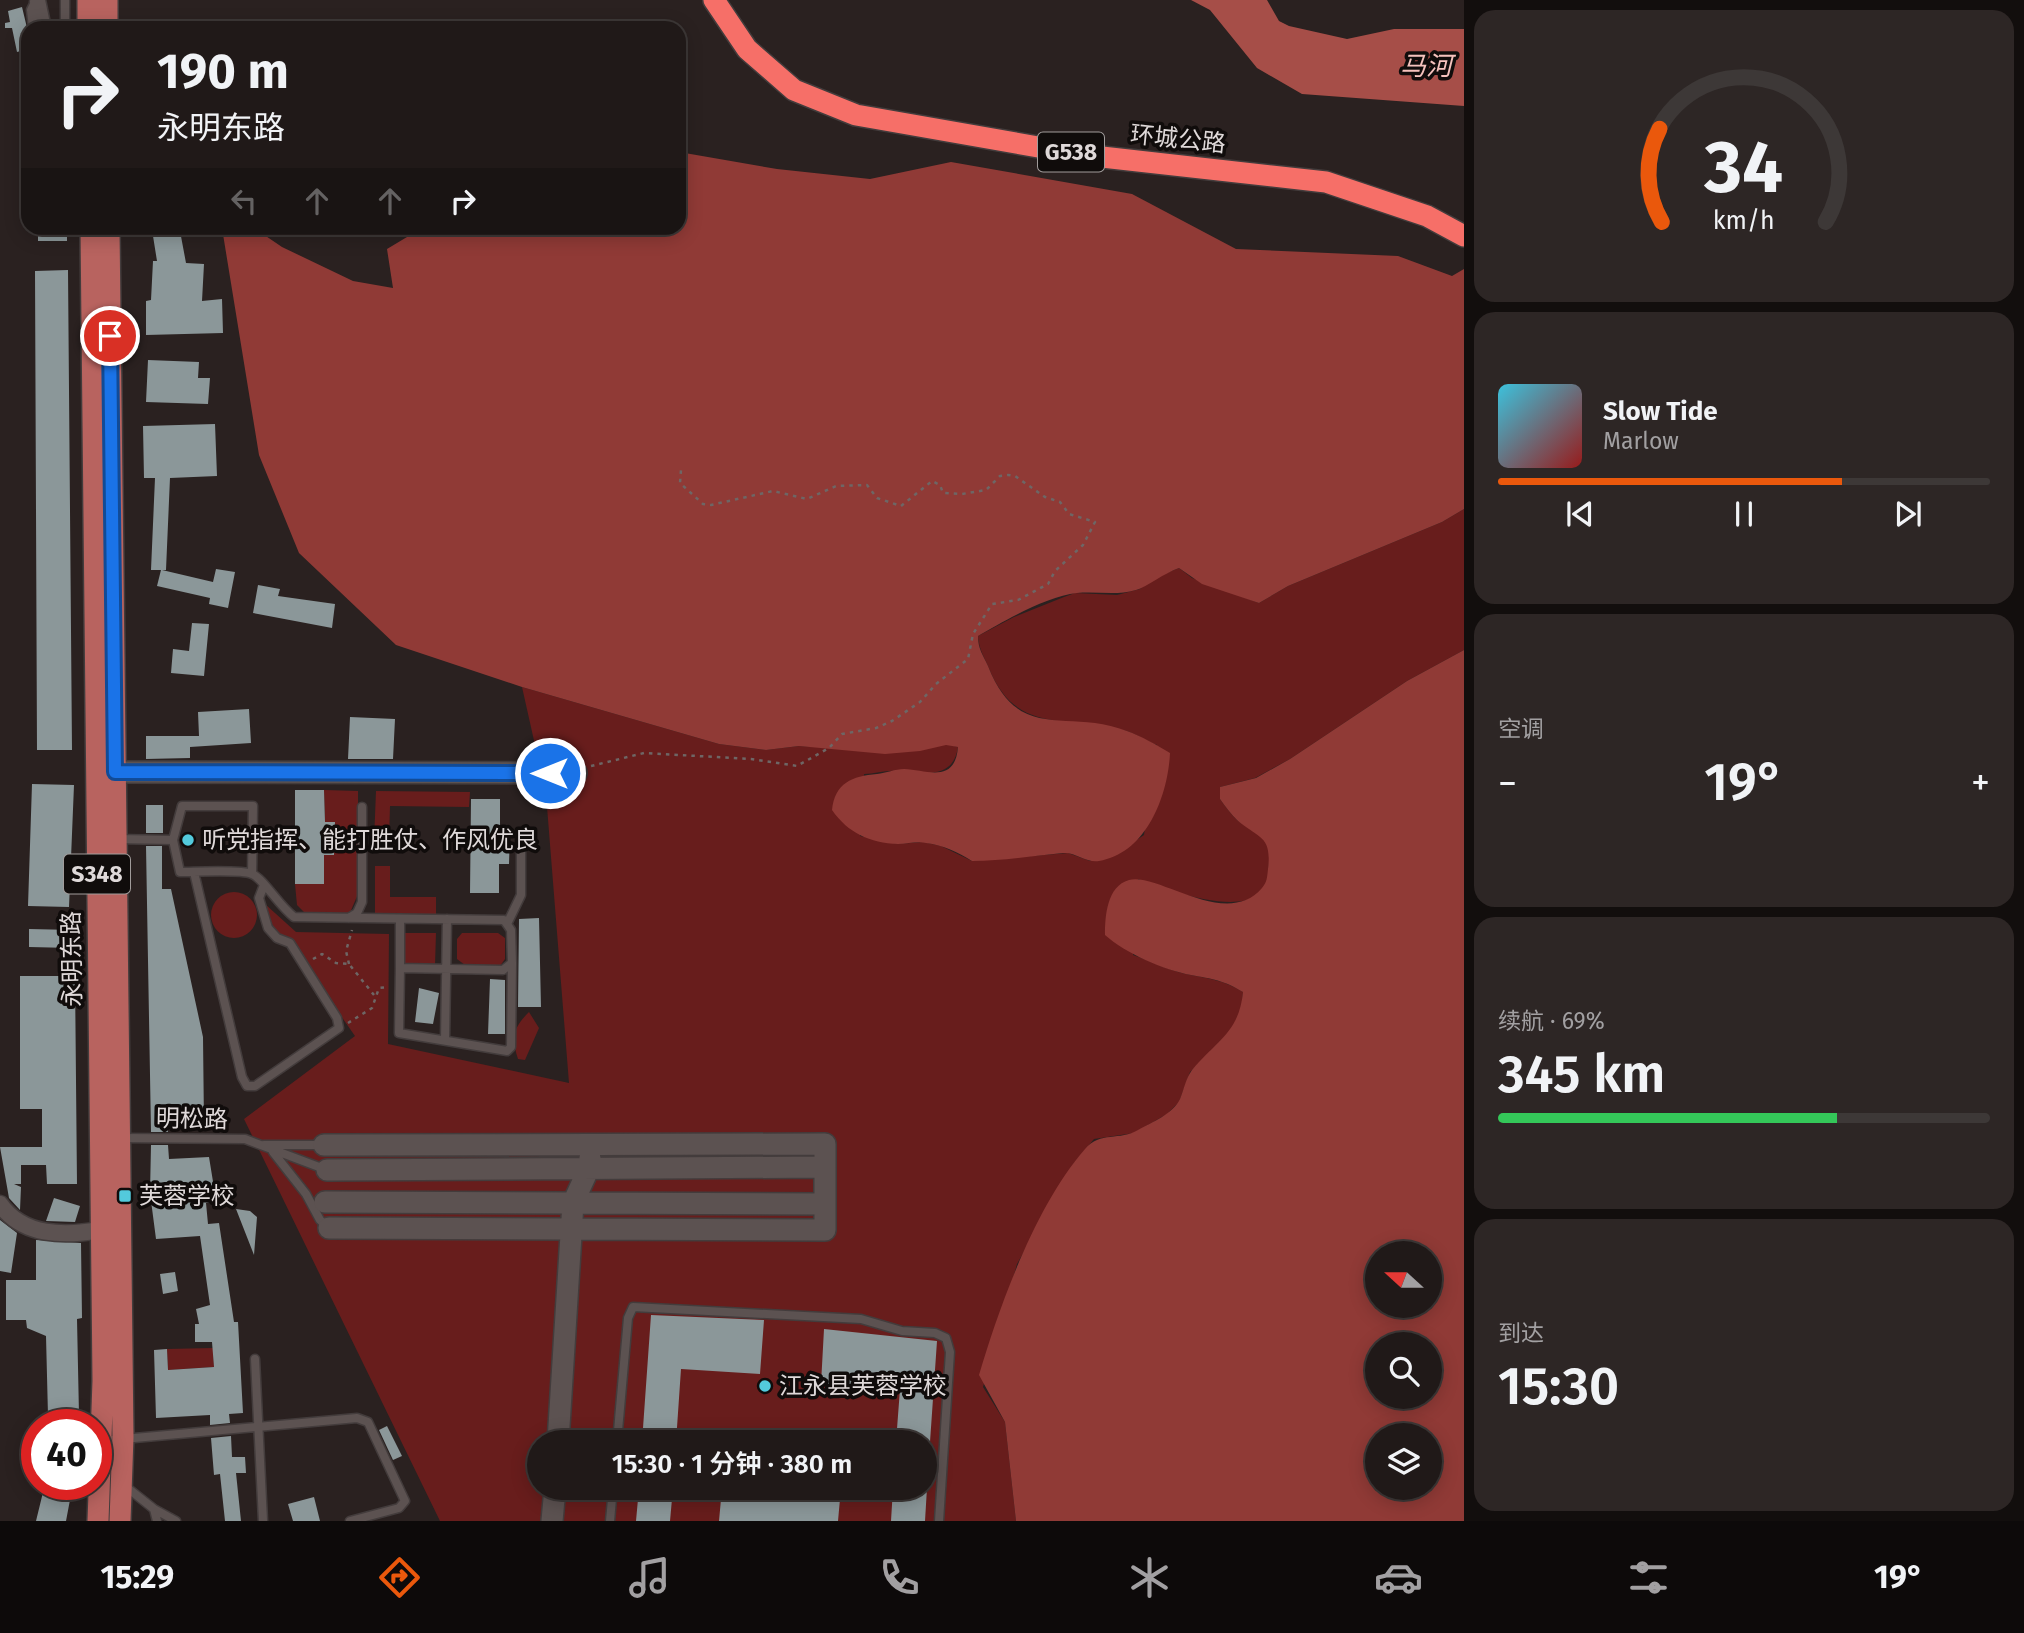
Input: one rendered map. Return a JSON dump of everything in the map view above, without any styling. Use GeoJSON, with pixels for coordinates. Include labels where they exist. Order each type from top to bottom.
{"type":"FeatureCollection","features":[{"type":"Feature","properties":{"kind":"highway","name":"环城公路"},"geometry":{"type":"LineString","coordinates":[[714,0],[747,49],[794,90],[856,115],[1084,155],[1326,182],[1427,216],[1464,236]]}},
{"type":"Feature","properties":{"kind":"main road"},"geometry":{"type":"LineString","coordinates":[[88,0],[88,21]]}},
{"type":"Feature","properties":{"kind":"main road"},"geometry":{"type":"LineString","coordinates":[[107,0],[107,21]]}},
{"type":"Feature","properties":{"kind":"main road","name":"永明东路"},"geometry":{"type":"LineString","coordinates":[[91,235],[106,772],[116,839],[123,1439],[120,1521]]}},
{"type":"Feature","properties":{"kind":"main road","name":"永明东路"},"geometry":{"type":"LineString","coordinates":[[101,1409],[109,235]]}},
{"type":"Feature","properties":{"kind":"main road"},"geometry":{"type":"LineString","coordinates":[[106,772],[576,773]]}},
{"type":"Feature","properties":{"kind":"main road"},"geometry":{"type":"LineString","coordinates":[[559,1430],[573,1203],[589,1168],[590,1144]]}},
{"type":"Feature","properties":{"kind":"main road"},"geometry":{"type":"LineString","coordinates":[[731,1144],[778,1161],[815,1167]]}},
{"type":"Feature","properties":{"kind":"main road"},"geometry":{"type":"LineString","coordinates":[[324,1145],[825,1144],[815,1167],[825,1204],[825,1230],[329,1228]]}},
{"type":"Feature","properties":{"kind":"main road"},"geometry":{"type":"LineString","coordinates":[[327,1170],[815,1167]]}},
{"type":"Feature","properties":{"kind":"main road"},"geometry":{"type":"LineString","coordinates":[[325,1202],[825,1204]]}},
{"type":"Feature","properties":{"kind":"main road"},"geometry":{"type":"LineString","coordinates":[[378,1202],[394,1228]]}},
{"type":"Feature","properties":{"kind":"main road"},"geometry":{"type":"LineString","coordinates":[[672,1203],[761,1230]]}},
{"type":"Feature","properties":{"kind":"main road","name":"永明东路"},"geometry":{"type":"LineString","coordinates":[[98,1521],[99,1500]]}},
{"type":"Feature","properties":{"kind":"main road"},"geometry":{"type":"LineString","coordinates":[[552,1521],[554,1500]]}},
{"type":"Feature","properties":{"kind":"street"},"geometry":{"type":"LineString","coordinates":[[1,1208],[32,1228],[56,1235],[101,1230]]}},
{"type":"Feature","properties":{"kind":"lane"},"geometry":{"type":"LineString","coordinates":[[65,0],[65,21]]}},
{"type":"Feature","properties":{"kind":"lane"},"geometry":{"type":"LineString","coordinates":[[31,21],[30,15],[37,1]]}},
{"type":"Feature","properties":{"kind":"lane"},"geometry":{"type":"LineString","coordinates":[[37,1],[38,21]]}},
{"type":"Feature","properties":{"kind":"lane"},"geometry":{"type":"LineString","coordinates":[[37,1],[44,21]]}},
{"type":"Feature","properties":{"kind":"lane"},"geometry":{"type":"LineString","coordinates":[[252,874],[253,806],[182,806],[173,840],[180,872],[252,874],[264,885],[279,907],[294,917],[504,920],[511,930],[511,1048],[507,1051],[399,1033],[400,919]]}},
{"type":"Feature","properties":{"kind":"lane"},"geometry":{"type":"LineString","coordinates":[[353,918],[362,902],[362,807]]}},
{"type":"Feature","properties":{"kind":"lane"},"geometry":{"type":"LineString","coordinates":[[116,839],[173,840]]}},
{"type":"Feature","properties":{"kind":"lane"},"geometry":{"type":"LineString","coordinates":[[507,924],[522,895],[521,840]]}},
{"type":"Feature","properties":{"kind":"lane"},"geometry":{"type":"LineString","coordinates":[[194,872],[242,1077],[247,1086],[255,1086],[339,1028],[337,1018],[290,943],[277,938],[268,928],[259,898],[264,885]]}},
{"type":"Feature","properties":{"kind":"lane"},"geometry":{"type":"LineString","coordinates":[[445,1040],[447,919]]}},
{"type":"Feature","properties":{"kind":"lane"},"geometry":{"type":"LineString","coordinates":[[400,968],[503,970],[512,963]]}},
{"type":"Feature","properties":{"kind":"lane","name":"明松路"},"geometry":{"type":"LineString","coordinates":[[120,1139],[245,1139],[327,1170]]}},
{"type":"Feature","properties":{"kind":"lane","name":"明松路"},"geometry":{"type":"LineString","coordinates":[[266,1147],[324,1145]]}},
{"type":"Feature","properties":{"kind":"lane"},"geometry":{"type":"LineString","coordinates":[[266,1147],[303,1189],[314,1199],[325,1202]]}},
{"type":"Feature","properties":{"kind":"lane"},"geometry":{"type":"LineString","coordinates":[[303,1189],[320,1220],[329,1228]]}},
{"type":"Feature","properties":{"kind":"lane"},"geometry":{"type":"LineString","coordinates":[[618,1430],[628,1318],[633,1307],[849,1318],[902,1331],[935,1333],[946,1338],[950,1352],[939,1521]]}},
{"type":"Feature","properties":{"kind":"lane"},"geometry":{"type":"LineString","coordinates":[[255,1359],[263,1521]]}},
{"type":"Feature","properties":{"kind":"lane"},"geometry":{"type":"LineString","coordinates":[[112,1440],[356,1418],[368,1422],[405,1501],[399,1508],[350,1521]]}},
{"type":"Feature","properties":{"kind":"lane"},"geometry":{"type":"LineString","coordinates":[[122,1474],[129,1491],[167,1519]]}},
{"type":"Feature","properties":{"kind":"lane"},"geometry":{"type":"LineString","coordinates":[[610,1521],[612,1500]]}},
{"type":"Feature","properties":{"kind":"path"},"geometry":{"type":"LineString","coordinates":[[576,773],[588,766],[644,753],[751,759],[797,766],[829,748],[842,734],[885,724],[913,708],[936,684],[968,659],[973,634],[992,604],[1018,600],[1048,584],[1055,571],[1083,545],[1095,522],[1087,517],[1069,514],[1060,502],[1037,493],[1015,476],[1008,475],[1000,476],[986,491],[962,494],[943,493],[940,485],[932,481],[901,506],[877,498],[867,485],[843,485],[807,499],[773,491],[711,505],[702,504],[680,482],[681,470]]}},
{"type":"Feature","properties":{"kind":"path"},"geometry":{"type":"LineString","coordinates":[[353,918],[346,951],[349,964],[374,996]]}},
{"type":"Feature","properties":{"kind":"path"},"geometry":{"type":"LineString","coordinates":[[306,966],[322,954],[336,963],[349,964]]}},
{"type":"Feature","properties":{"kind":"path"},"geometry":{"type":"LineString","coordinates":[[339,1028],[372,1008],[379,988],[400,987]]}},
{"type":"Feature","properties":{"kind":"shaded area"},"geometry":{"type":"Polygon","coordinates":[[[686,153],[777,169],[870,179],[951,162],[1132,194],[1236,249],[1398,256],[1452,276],[1464,269],[1464,509],[1442,522],[1288,586],[1259,603],[1202,584],[1179,568],[1136,590],[1121,593],[1077,593],[1053,599],[978,636],[981,652],[1000,690],[1014,706],[1030,715],[1047,719],[1105,725],[1127,731],[1170,753],[1165,786],[1152,820],[1130,847],[1116,856],[1099,861],[1063,853],[972,861],[950,849],[932,844],[898,844],[869,839],[845,825],[832,810],[841,787],[853,779],[901,769],[930,772],[946,770],[956,759],[958,747],[946,745],[920,751],[885,754],[799,746],[766,750],[719,744],[522,687],[396,645],[299,553],[259,455],[223,235],[264,235],[282,247],[353,281],[393,288],[387,249],[410,235],[686,235],[686,153]]]}},
{"type":"Feature","properties":{"kind":"shaded area"},"geometry":{"type":"Polygon","coordinates":[[[1464,509],[1464,650],[1407,681],[1290,759],[1255,778],[1220,787],[1220,799],[1230,813],[1261,836],[1267,844],[1270,855],[1268,875],[1262,891],[1250,899],[1232,902],[1211,900],[1168,890],[1138,879],[1133,955],[1176,971],[1236,988],[1243,992],[1241,1012],[1232,1029],[1190,1072],[1179,1102],[1167,1114],[1134,1133],[1094,1139],[1074,1163],[1017,1264],[983,1387],[1005,1422],[1016,1521],[440,1521],[244,1119],[355,1036],[290,943],[277,938],[265,904],[296,932],[389,934],[388,1044],[569,1083],[546,794],[522,687],[719,744],[766,750],[799,746],[905,752],[946,744],[958,747],[955,758],[943,770],[926,773],[893,771],[864,774],[860,836],[897,844],[923,842],[941,846],[972,861],[1068,853],[1090,861],[1122,850],[1144,835],[1157,745],[1123,730],[1043,718],[1027,713],[1012,703],[999,688],[981,652],[978,636],[1014,617],[1075,593],[1117,595],[1140,589],[1154,578],[1179,568],[1192,578],[1259,603],[1288,586],[1442,522],[1464,509]]]}},
{"type":"Feature","properties":{"kind":"shaded area"},"geometry":{"type":"Polygon","coordinates":[[[1464,650],[1464,1521],[1016,1521],[1005,1422],[979,1375],[1009,1287],[1035,1226],[1067,1172],[1091,1143],[1138,1130],[1162,1117],[1177,1104],[1188,1076],[1225,1036],[1241,1006],[1243,992],[1230,985],[1157,965],[1113,942],[1105,935],[1109,903],[1116,888],[1129,880],[1142,880],[1212,902],[1230,903],[1247,899],[1262,888],[1266,882],[1269,858],[1266,844],[1226,807],[1220,799],[1220,787],[1256,778],[1290,759],[1407,681],[1464,650]]]}},
{"type":"Feature","properties":{"kind":"shaded area"},"geometry":{"type":"Polygon","coordinates":[[[324,790],[358,791],[358,894],[349,915],[304,912],[297,905],[295,884],[324,855],[334,854],[335,822],[325,822],[324,790]]]}},
{"type":"Feature","properties":{"kind":"shaded area"},"geometry":{"type":"Polygon","coordinates":[[[376,791],[470,792],[469,807],[390,806],[389,841],[374,841],[376,791]]]}},
{"type":"Feature","properties":{"kind":"shaded area"},"geometry":{"type":"Polygon","coordinates":[[[375,866],[390,866],[390,897],[436,897],[436,916],[375,915],[375,866]]]}},
{"type":"Feature","properties":{"kind":"shaded area"},"geometry":{"type":"Polygon","coordinates":[[[234,892],[250,899],[257,915],[250,931],[234,938],[218,931],[211,915],[218,899],[234,892]]]}},
{"type":"Feature","properties":{"kind":"shaded area"},"geometry":{"type":"Polygon","coordinates":[[[404,933],[436,933],[435,965],[404,965],[404,933]]]}},
{"type":"Feature","properties":{"kind":"shaded area"},"geometry":{"type":"Polygon","coordinates":[[[462,933],[498,933],[505,938],[505,959],[500,966],[465,965],[457,959],[457,939],[462,933]]]}},
{"type":"Feature","properties":{"kind":"shaded area"},"geometry":{"type":"Polygon","coordinates":[[[529,1012],[539,1028],[525,1060],[518,1059],[515,1033],[529,1012]]]}},
{"type":"Feature","properties":{"kind":"shaded area"},"geometry":{"type":"Polygon","coordinates":[[[213,1348],[214,1367],[168,1370],[167,1349],[213,1348]]]}},
{"type":"Feature","properties":{"kind":"water","name":"马河"},"geometry":{"type":"Polygon","coordinates":[[[1191,0],[1267,0],[1279,21],[1289,26],[1347,39],[1394,29],[1464,29],[1464,106],[1302,94],[1257,68],[1210,10],[1191,0]]]}},
{"type":"Feature","properties":{"kind":"building"},"geometry":{"type":"Polygon","coordinates":[[[22,7],[25,21],[21,21],[21,51],[17,52],[12,28],[5,28],[5,23],[10,22],[8,11],[22,7]]]}},
{"type":"Feature","properties":{"kind":"building"},"geometry":{"type":"Polygon","coordinates":[[[38,235],[67,235],[67,241],[38,241],[38,235]]]}},
{"type":"Feature","properties":{"kind":"building"},"geometry":{"type":"Polygon","coordinates":[[[181,235],[186,263],[204,264],[202,301],[222,299],[223,333],[146,335],[146,301],[151,300],[153,261],[157,261],[153,236],[181,235]]]}},
{"type":"Feature","properties":{"kind":"building"},"geometry":{"type":"Polygon","coordinates":[[[68,270],[72,750],[37,750],[35,271],[68,270]]]}},
{"type":"Feature","properties":{"kind":"building"},"geometry":{"type":"Polygon","coordinates":[[[148,360],[199,362],[198,378],[210,378],[208,404],[146,402],[148,360]]]}},
{"type":"Feature","properties":{"kind":"building"},"geometry":{"type":"Polygon","coordinates":[[[215,424],[217,476],[170,478],[166,570],[162,570],[213,582],[216,569],[235,572],[228,608],[209,604],[210,598],[157,586],[161,570],[151,570],[155,478],[144,478],[143,426],[215,424]]]}},
{"type":"Feature","properties":{"kind":"building"},"geometry":{"type":"Polygon","coordinates":[[[258,585],[280,589],[278,596],[335,604],[332,628],[253,613],[258,585]]]}},
{"type":"Feature","properties":{"kind":"building"},"geometry":{"type":"Polygon","coordinates":[[[192,623],[209,624],[204,676],[171,673],[173,649],[189,651],[192,623]]]}},
{"type":"Feature","properties":{"kind":"building"},"geometry":{"type":"Polygon","coordinates":[[[249,709],[251,743],[190,747],[190,758],[146,759],[146,736],[199,736],[198,712],[249,709]]]}},
{"type":"Feature","properties":{"kind":"building"},"geometry":{"type":"Polygon","coordinates":[[[350,717],[395,719],[393,759],[348,759],[350,717]]]}},
{"type":"Feature","properties":{"kind":"building"},"geometry":{"type":"Polygon","coordinates":[[[32,784],[74,785],[69,907],[28,906],[32,784]]]}},
{"type":"Feature","properties":{"kind":"building"},"geometry":{"type":"Polygon","coordinates":[[[295,790],[324,790],[325,822],[335,822],[334,855],[324,855],[324,884],[295,884],[295,790]]]}},
{"type":"Feature","properties":{"kind":"building"},"geometry":{"type":"Polygon","coordinates":[[[471,799],[500,799],[500,831],[510,831],[509,864],[499,864],[499,893],[470,893],[471,799]]]}},
{"type":"Feature","properties":{"kind":"building"},"geometry":{"type":"Polygon","coordinates":[[[146,805],[163,805],[163,833],[146,833],[146,805]]]}},
{"type":"Feature","properties":{"kind":"building"},"geometry":{"type":"Polygon","coordinates":[[[146,846],[162,846],[162,889],[171,889],[203,1037],[204,1125],[167,1126],[168,1132],[151,1132],[146,846]]]}},
{"type":"Feature","properties":{"kind":"building"},"geometry":{"type":"Polygon","coordinates":[[[539,918],[541,1007],[518,1007],[519,919],[539,918]]]}},
{"type":"Feature","properties":{"kind":"building"},"geometry":{"type":"Polygon","coordinates":[[[29,929],[73,930],[72,948],[29,947],[29,929]]]}},
{"type":"Feature","properties":{"kind":"building"},"geometry":{"type":"Polygon","coordinates":[[[20,976],[75,976],[77,1184],[47,1184],[46,1165],[21,1165],[21,1184],[14,1184],[21,1187],[20,1210],[9,1198],[0,1147],[42,1147],[42,1109],[20,1109],[20,976]]]}},
{"type":"Feature","properties":{"kind":"building"},"geometry":{"type":"Polygon","coordinates":[[[490,979],[505,980],[505,1034],[488,1034],[490,979]]]}},
{"type":"Feature","properties":{"kind":"building"},"geometry":{"type":"Polygon","coordinates":[[[419,988],[439,993],[433,1024],[415,1022],[419,988]]]}},
{"type":"Feature","properties":{"kind":"building"},"geometry":{"type":"Polygon","coordinates":[[[151,1145],[168,1145],[169,1159],[209,1157],[216,1200],[206,1203],[208,1224],[219,1223],[234,1322],[238,1322],[243,1413],[229,1414],[230,1423],[210,1425],[210,1415],[156,1418],[154,1350],[167,1349],[168,1370],[214,1367],[212,1342],[195,1342],[195,1324],[199,1324],[196,1309],[210,1305],[200,1236],[156,1239],[150,1193],[151,1145]]]}},
{"type":"Feature","properties":{"kind":"building"},"geometry":{"type":"Polygon","coordinates":[[[54,1198],[80,1206],[75,1222],[46,1221],[54,1198]]]}},
{"type":"Feature","properties":{"kind":"building"},"geometry":{"type":"Polygon","coordinates":[[[236,1209],[250,1211],[257,1217],[254,1255],[236,1209]]]}},
{"type":"Feature","properties":{"kind":"building"},"geometry":{"type":"Polygon","coordinates":[[[0,1220],[17,1233],[11,1273],[0,1271],[0,1220]]]}},
{"type":"Feature","properties":{"kind":"building"},"geometry":{"type":"Polygon","coordinates":[[[36,1240],[81,1243],[82,1318],[77,1319],[79,1409],[48,1409],[46,1336],[27,1328],[26,1320],[6,1320],[6,1280],[36,1280],[36,1240]]]}},
{"type":"Feature","properties":{"kind":"building"},"geometry":{"type":"Polygon","coordinates":[[[175,1272],[178,1291],[163,1294],[160,1274],[175,1272]]]}},
{"type":"Feature","properties":{"kind":"building"},"geometry":{"type":"Polygon","coordinates":[[[651,1315],[764,1320],[760,1374],[681,1369],[677,1430],[643,1430],[651,1315]]]}},
{"type":"Feature","properties":{"kind":"building"},"geometry":{"type":"Polygon","coordinates":[[[824,1329],[937,1341],[931,1430],[897,1430],[900,1389],[821,1384],[824,1329]]]}},
{"type":"Feature","properties":{"kind":"building"},"geometry":{"type":"Polygon","coordinates":[[[387,1426],[402,1456],[393,1460],[379,1430],[387,1426]]]}},
{"type":"Feature","properties":{"kind":"building"},"geometry":{"type":"Polygon","coordinates":[[[231,1436],[232,1457],[245,1457],[246,1473],[236,1473],[241,1521],[225,1521],[220,1474],[214,1475],[211,1438],[231,1436]]]}},
{"type":"Feature","properties":{"kind":"building"},"geometry":{"type":"Polygon","coordinates":[[[314,1497],[320,1521],[293,1521],[288,1504],[314,1497]]]}},
{"type":"Feature","properties":{"kind":"building"},"geometry":{"type":"Polygon","coordinates":[[[41,1500],[70,1500],[66,1521],[36,1521],[41,1500]]]}},
{"type":"Feature","properties":{"kind":"building"},"geometry":{"type":"Polygon","coordinates":[[[638,1500],[672,1500],[670,1521],[636,1521],[638,1500]]]}},
{"type":"Feature","properties":{"kind":"building"},"geometry":{"type":"Polygon","coordinates":[[[721,1500],[840,1500],[838,1521],[719,1521],[721,1500]]]}},
{"type":"Feature","properties":{"kind":"building"},"geometry":{"type":"Polygon","coordinates":[[[892,1500],[926,1500],[925,1521],[891,1521],[892,1500]]]}},
{"type":"Feature","properties":{"kind":"place","name":"听党指挥、能打胜仗、作风优良"},"geometry":{"type":"Point","coordinates":[188,840]}},
{"type":"Feature","properties":{"kind":"place","name":"芙蓉学校"},"geometry":{"type":"Point","coordinates":[125,1196]}},
{"type":"Feature","properties":{"kind":"place","name":"江永县芙蓉学校"},"geometry":{"type":"Point","coordinates":[765,1386]}},
{"type":"Feature","properties":{"kind":"route"},"geometry":{"type":"LineString","coordinates":[[110,336],[115,772],[550,773]]}}]}
